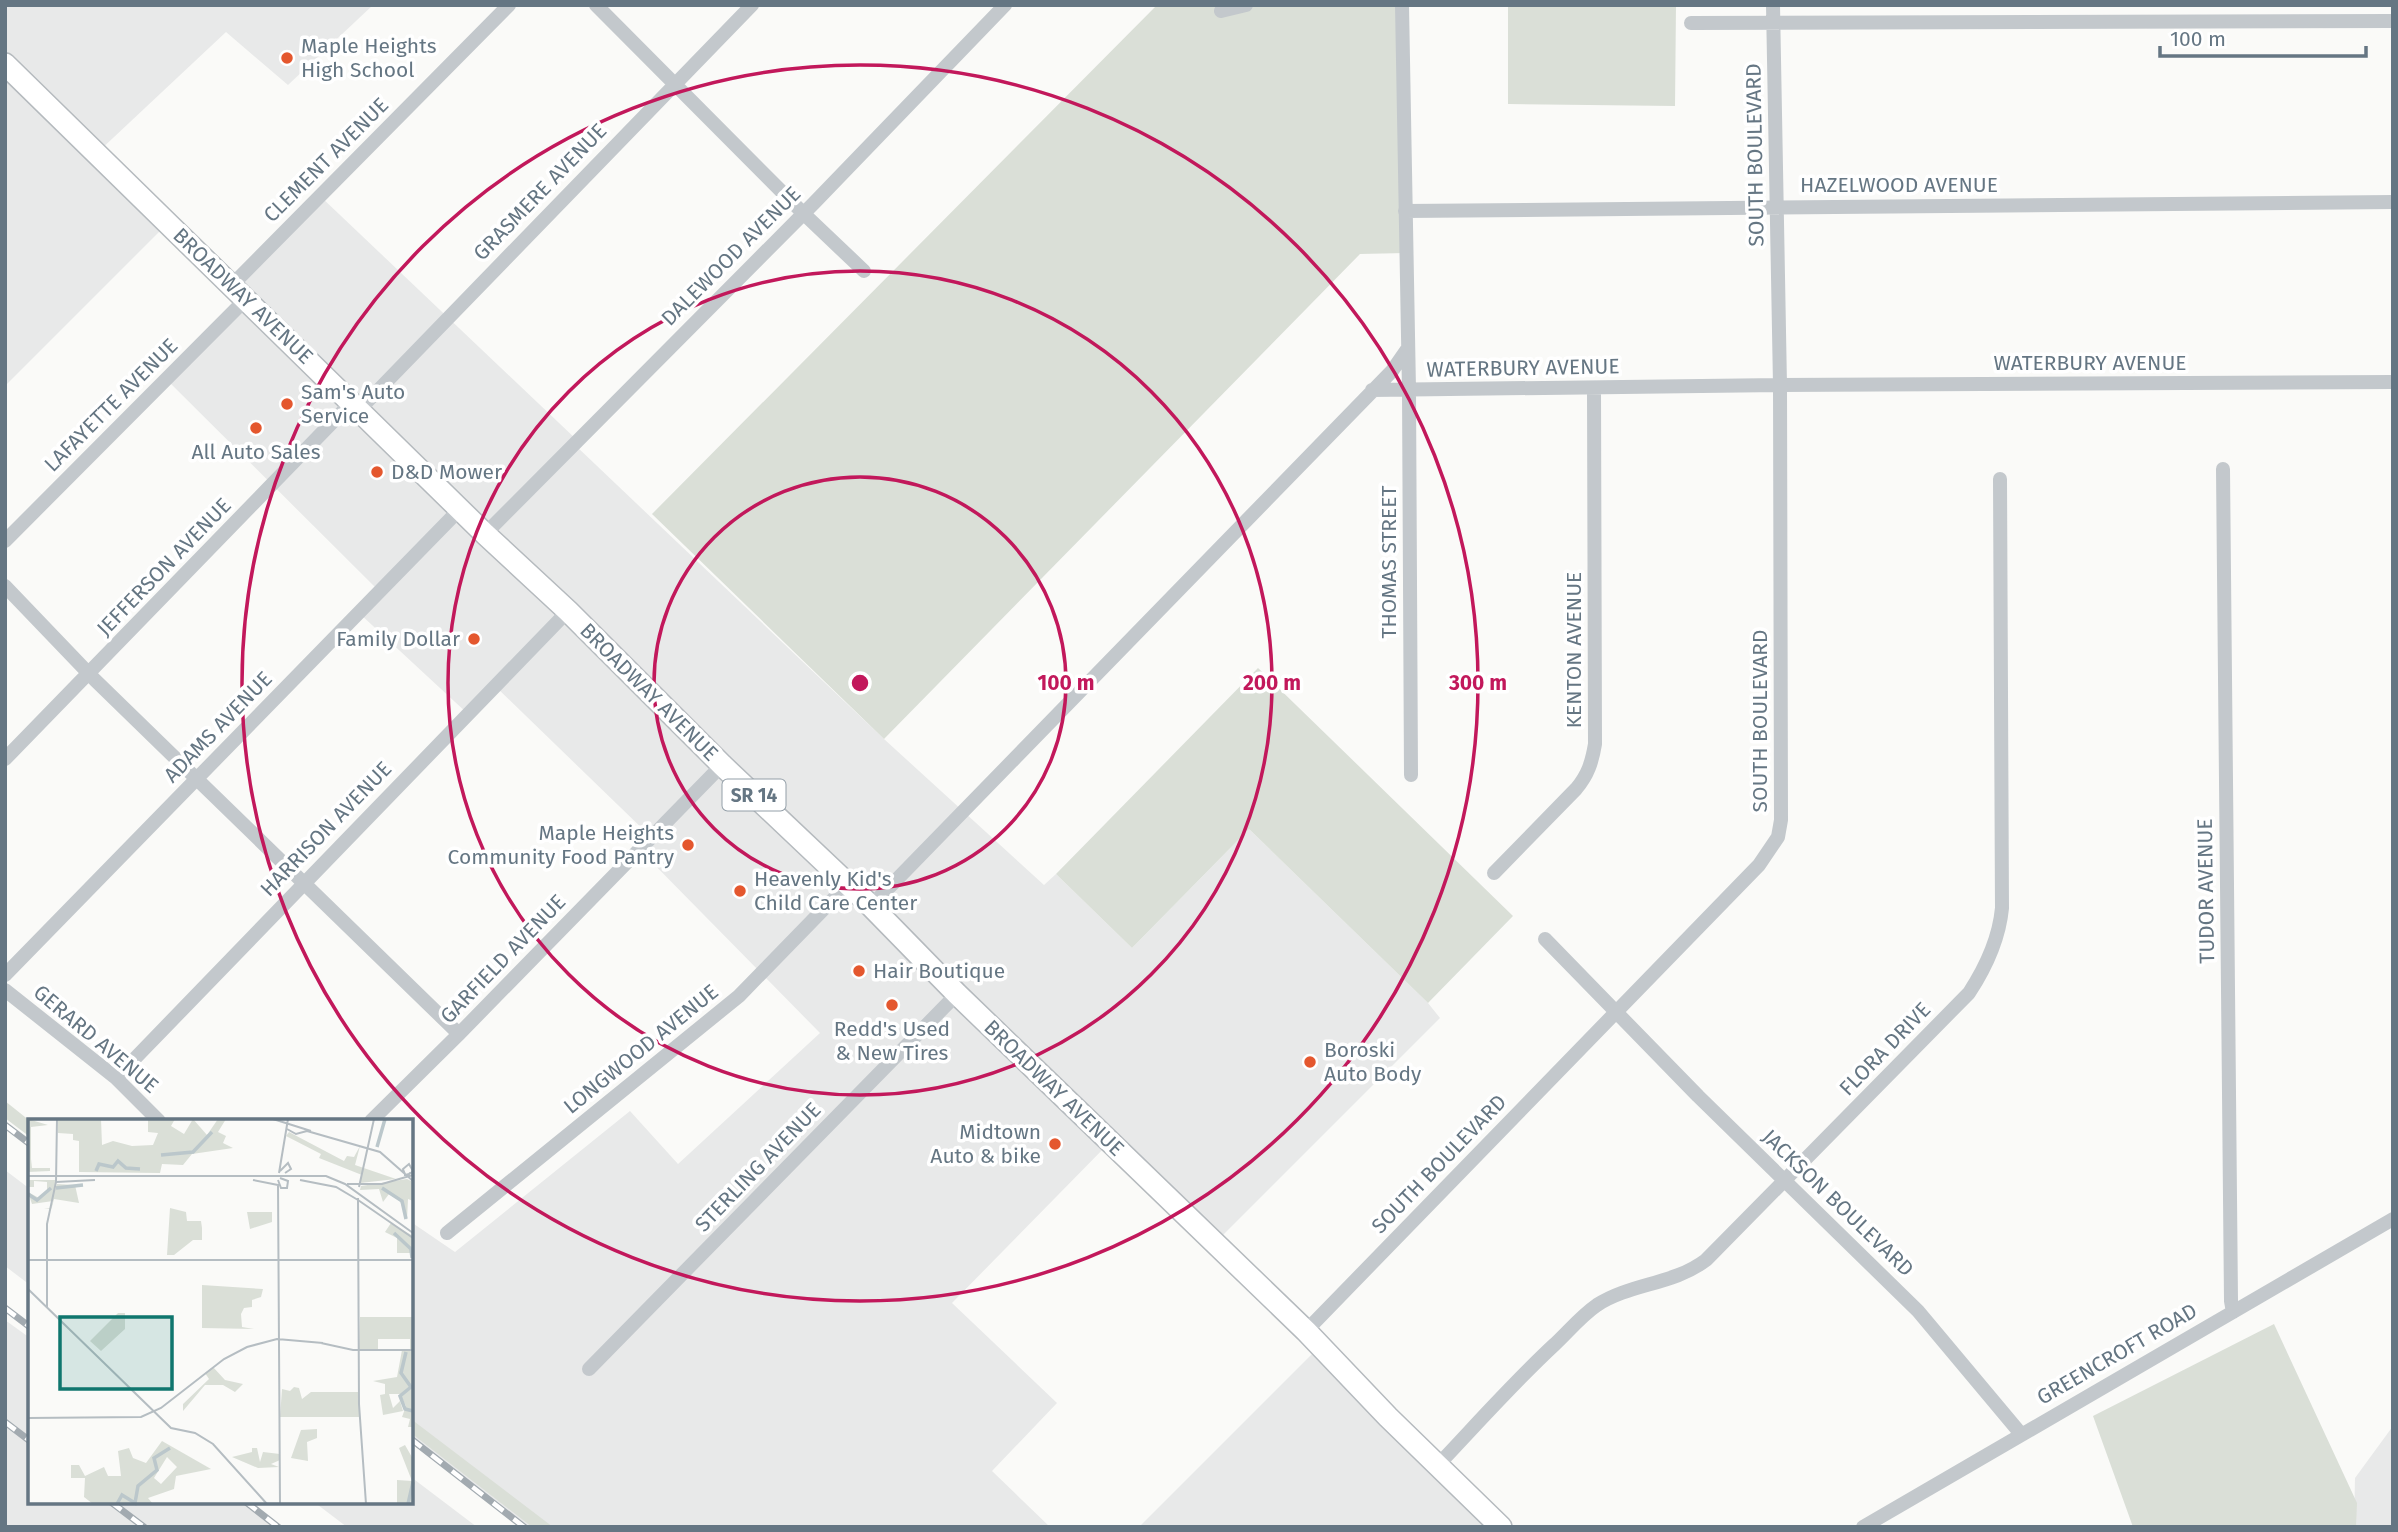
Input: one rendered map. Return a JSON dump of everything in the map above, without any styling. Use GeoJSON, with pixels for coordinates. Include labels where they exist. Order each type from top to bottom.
{"type":"FeatureCollection","features":[{"type":"Feature","properties":{"kind":"main road","name":"BROADWAY AVENUE"},"geometry":{"type":"LineString","coordinates":[[5,64],[1306,1331],[1388,1417],[1501,1527]]}},
{"type":"Feature","properties":{"kind":"street","name":"CLEMENT AVENUE"},"geometry":{"type":"LineString","coordinates":[[239,292],[509,5]]}},
{"type":"Feature","properties":{"kind":"street"},"geometry":{"type":"LineString","coordinates":[[596,5],[864,271]]}},
{"type":"Feature","properties":{"kind":"street","name":"GRASMERE AVENUE"},"geometry":{"type":"LineString","coordinates":[[356,406],[752,5]]}},
{"type":"Feature","properties":{"kind":"street","name":"DALEWOOD AVENUE"},"geometry":{"type":"LineString","coordinates":[[485,534],[1005,5]]}},
{"type":"Feature","properties":{"kind":"street"},"geometry":{"type":"LineString","coordinates":[[1221,11],[1246,5]]}},
{"type":"Feature","properties":{"kind":"street","name":"THOMAS STREET"},"geometry":{"type":"LineString","coordinates":[[1402,5],[1409,390],[1411,775]]}},
{"type":"Feature","properties":{"kind":"street","name":"SOUTH BOULEVARD"},"geometry":{"type":"LineString","coordinates":[[1306,1331],[1759,865],[1778,837],[1781,820],[1780,385],[1773,5]]}},
{"type":"Feature","properties":{"kind":"street"},"geometry":{"type":"LineString","coordinates":[[1691,23],[2393,21]]}},
{"type":"Feature","properties":{"kind":"street","name":"HAZELWOOD AVENUE"},"geometry":{"type":"LineString","coordinates":[[1405,211],[2393,202]]}},
{"type":"Feature","properties":{"kind":"street","name":"LAFAYETTE AVENUE"},"geometry":{"type":"LineString","coordinates":[[5,541],[239,292]]}},
{"type":"Feature","properties":{"kind":"street"},"geometry":{"type":"LineString","coordinates":[[871,906],[1392,371],[1408,348]]}},
{"type":"Feature","properties":{"kind":"street","name":"WATERBURY AVENUE"},"geometry":{"type":"LineString","coordinates":[[1372,390],[2393,382]]}},
{"type":"Feature","properties":{"kind":"street","name":"KENTON AVENUE"},"geometry":{"type":"LineString","coordinates":[[1494,873],[1586,778],[1592,760],[1595,744],[1594,388]]}},
{"type":"Feature","properties":{"kind":"street","name":"JEFFERSON AVENUE"},"geometry":{"type":"LineString","coordinates":[[5,760],[356,406]]}},
{"type":"Feature","properties":{"kind":"street","name":"TUDOR AVENUE"},"geometry":{"type":"LineString","coordinates":[[2223,469],[2233,1312]]}},
{"type":"Feature","properties":{"kind":"street","name":"FLORA DRIVE"},"geometry":{"type":"LineString","coordinates":[[1438,1465],[1541,1357],[1596,1306],[1625,1292],[1692,1271],[1706,1260],[1969,993],[1982,972],[1996,940],[2001,908],[2000,479]]}},
{"type":"Feature","properties":{"kind":"street","name":"ADAMS AVENUE"},"geometry":{"type":"LineString","coordinates":[[5,975],[460,509]]}},
{"type":"Feature","properties":{"kind":"street"},"geometry":{"type":"LineString","coordinates":[[5,586],[89,674],[459,1034]]}},
{"type":"Feature","properties":{"kind":"street","name":"HARRISON AVENUE"},"geometry":{"type":"LineString","coordinates":[[116,1078],[568,611]]}},
{"type":"Feature","properties":{"kind":"street","name":"GARFIELD AVENUE"},"geometry":{"type":"LineString","coordinates":[[373,1119],[722,765]]}},
{"type":"Feature","properties":{"kind":"street","name":"LONGWOOD AVENUE"},"geometry":{"type":"LineString","coordinates":[[447,1233],[739,996],[848,884]]}},
{"type":"Feature","properties":{"kind":"street","name":"JACKSON BOULEVARD"},"geometry":{"type":"LineString","coordinates":[[1545,939],[1698,1096],[1918,1311],[2021,1434]]}},
{"type":"Feature","properties":{"kind":"street","name":"GERARD AVENUE"},"geometry":{"type":"LineString","coordinates":[[5,990],[116,1078],[157,1119]]}},
{"type":"Feature","properties":{"kind":"street","name":"STERLING AVENUE"},"geometry":{"type":"LineString","coordinates":[[589,1369],[957,994]]}},
{"type":"Feature","properties":{"kind":"street","name":"GREENCROFT ROAD"},"geometry":{"type":"LineString","coordinates":[[1863,1527],[2393,1219]]}},
{"type":"Feature","properties":{"kind":"shaded area"},"geometry":{"type":"Polygon","coordinates":[[[5,5],[373,5],[288,85],[226,32],[97,153],[168,223],[5,386],[5,5]]]}},
{"type":"Feature","properties":{"kind":"shaded area"},"geometry":{"type":"Polygon","coordinates":[[[1157,5],[1402,5],[1406,253],[1360,254],[884,739],[652,514],[1157,5]]]}},
{"type":"Feature","properties":{"kind":"shaded area"},"geometry":{"type":"Polygon","coordinates":[[[1508,5],[1676,5],[1675,106],[1508,104],[1508,5]]]}},
{"type":"Feature","properties":{"kind":"shaded area"},"geometry":{"type":"Polygon","coordinates":[[[320,196],[578,441],[575,445],[884,739],[1044,885],[1056,874],[1132,948],[1249,829],[1428,1003],[1440,1018],[1215,1243],[1110,1142],[952,1303],[1057,1403],[992,1471],[1050,1527],[524,1527],[413,1441],[413,1223],[455,1252],[630,1111],[678,1164],[820,1033],[639,849],[651,837],[495,686],[468,714],[359,613],[379,591],[166,379],[246,299],[232,285],[320,196]]]}},
{"type":"Feature","properties":{"kind":"shaded area"},"geometry":{"type":"Polygon","coordinates":[[[1258,668],[1513,916],[1428,1003],[1249,829],[1132,948],[1056,874],[1258,668]]]}},
{"type":"Feature","properties":{"kind":"shaded area"},"geometry":{"type":"Polygon","coordinates":[[[5,1101],[28,1119],[28,1135],[5,1118],[5,1101]]]}},
{"type":"Feature","properties":{"kind":"shaded area"},"geometry":{"type":"Polygon","coordinates":[[[5,1170],[28,1187],[28,1283],[5,1266],[5,1170]]]}},
{"type":"Feature","properties":{"kind":"shaded area"},"geometry":{"type":"Polygon","coordinates":[[[5,1320],[28,1337],[28,1504],[249,1504],[278,1527],[5,1527],[5,1320]]]}},
{"type":"Feature","properties":{"kind":"shaded area"},"geometry":{"type":"Polygon","coordinates":[[[2274,1324],[2357,1503],[2356,1527],[2133,1527],[2093,1416],[2274,1324]]]}},
{"type":"Feature","properties":{"kind":"shaded area"},"geometry":{"type":"Polygon","coordinates":[[[1320,1346],[1501,1527],[1139,1527],[1320,1346]]]}},
{"type":"Feature","properties":{"kind":"shaded area"},"geometry":{"type":"Polygon","coordinates":[[[413,1421],[553,1527],[532,1527],[413,1435],[413,1421]]]}},
{"type":"Feature","properties":{"kind":"shaded area"},"geometry":{"type":"Polygon","coordinates":[[[2393,1426],[2393,1527],[2354,1527],[2355,1478],[2393,1426]]]}},
{"type":"Feature","properties":{"kind":"shaded area"},"geometry":{"type":"Polygon","coordinates":[[[413,1479],[477,1527],[347,1527],[317,1504],[413,1504],[413,1479]]]}},
{"type":"Feature","properties":{"kind":"railway"},"geometry":{"type":"LineString","coordinates":[[5,1125],[28,1142]]}},
{"type":"Feature","properties":{"kind":"railway"},"geometry":{"type":"LineString","coordinates":[[5,1308],[28,1325]]}},
{"type":"Feature","properties":{"kind":"railway"},"geometry":{"type":"LineString","coordinates":[[5,1422],[28,1439]]}},
{"type":"Feature","properties":{"kind":"railway"},"geometry":{"type":"LineString","coordinates":[[413,1441],[524,1527]]}},
{"type":"Feature","properties":{"kind":"railway"},"geometry":{"type":"LineString","coordinates":[[114,1504],[144,1527]]}},
{"type":"Feature","properties":{"kind":"railway"},"geometry":{"type":"LineString","coordinates":[[249,1504],[278,1527]]}},
{"type":"Feature","properties":{"kind":"place","name":"Maple Heights High School"},"geometry":{"type":"Point","coordinates":[287,58]}},
{"type":"Feature","properties":{"kind":"place","name":"Sam's Auto Service"},"geometry":{"type":"Point","coordinates":[287,404]}},
{"type":"Feature","properties":{"kind":"place","name":"All Auto Sales"},"geometry":{"type":"Point","coordinates":[256,428]}},
{"type":"Feature","properties":{"kind":"place","name":"D&D Mower"},"geometry":{"type":"Point","coordinates":[377,472]}},
{"type":"Feature","properties":{"kind":"place","name":"Family Dollar"},"geometry":{"type":"Point","coordinates":[474,639]}},
{"type":"Feature","properties":{"kind":"place","name":"Maple Heights Community Food Pantry"},"geometry":{"type":"Point","coordinates":[688,845]}},
{"type":"Feature","properties":{"kind":"place","name":"Heavenly Kid's Child Care Center"},"geometry":{"type":"Point","coordinates":[740,891]}},
{"type":"Feature","properties":{"kind":"place","name":"Hair Boutique"},"geometry":{"type":"Point","coordinates":[859,971]}},
{"type":"Feature","properties":{"kind":"place","name":"Redd's Used & New Tires"},"geometry":{"type":"Point","coordinates":[892,1005]}},
{"type":"Feature","properties":{"kind":"place","name":"Boroski Auto Body"},"geometry":{"type":"Point","coordinates":[1310,1062]}},
{"type":"Feature","properties":{"kind":"place","name":"Midtown Auto & bike"},"geometry":{"type":"Point","coordinates":[1055,1144]}}]}
